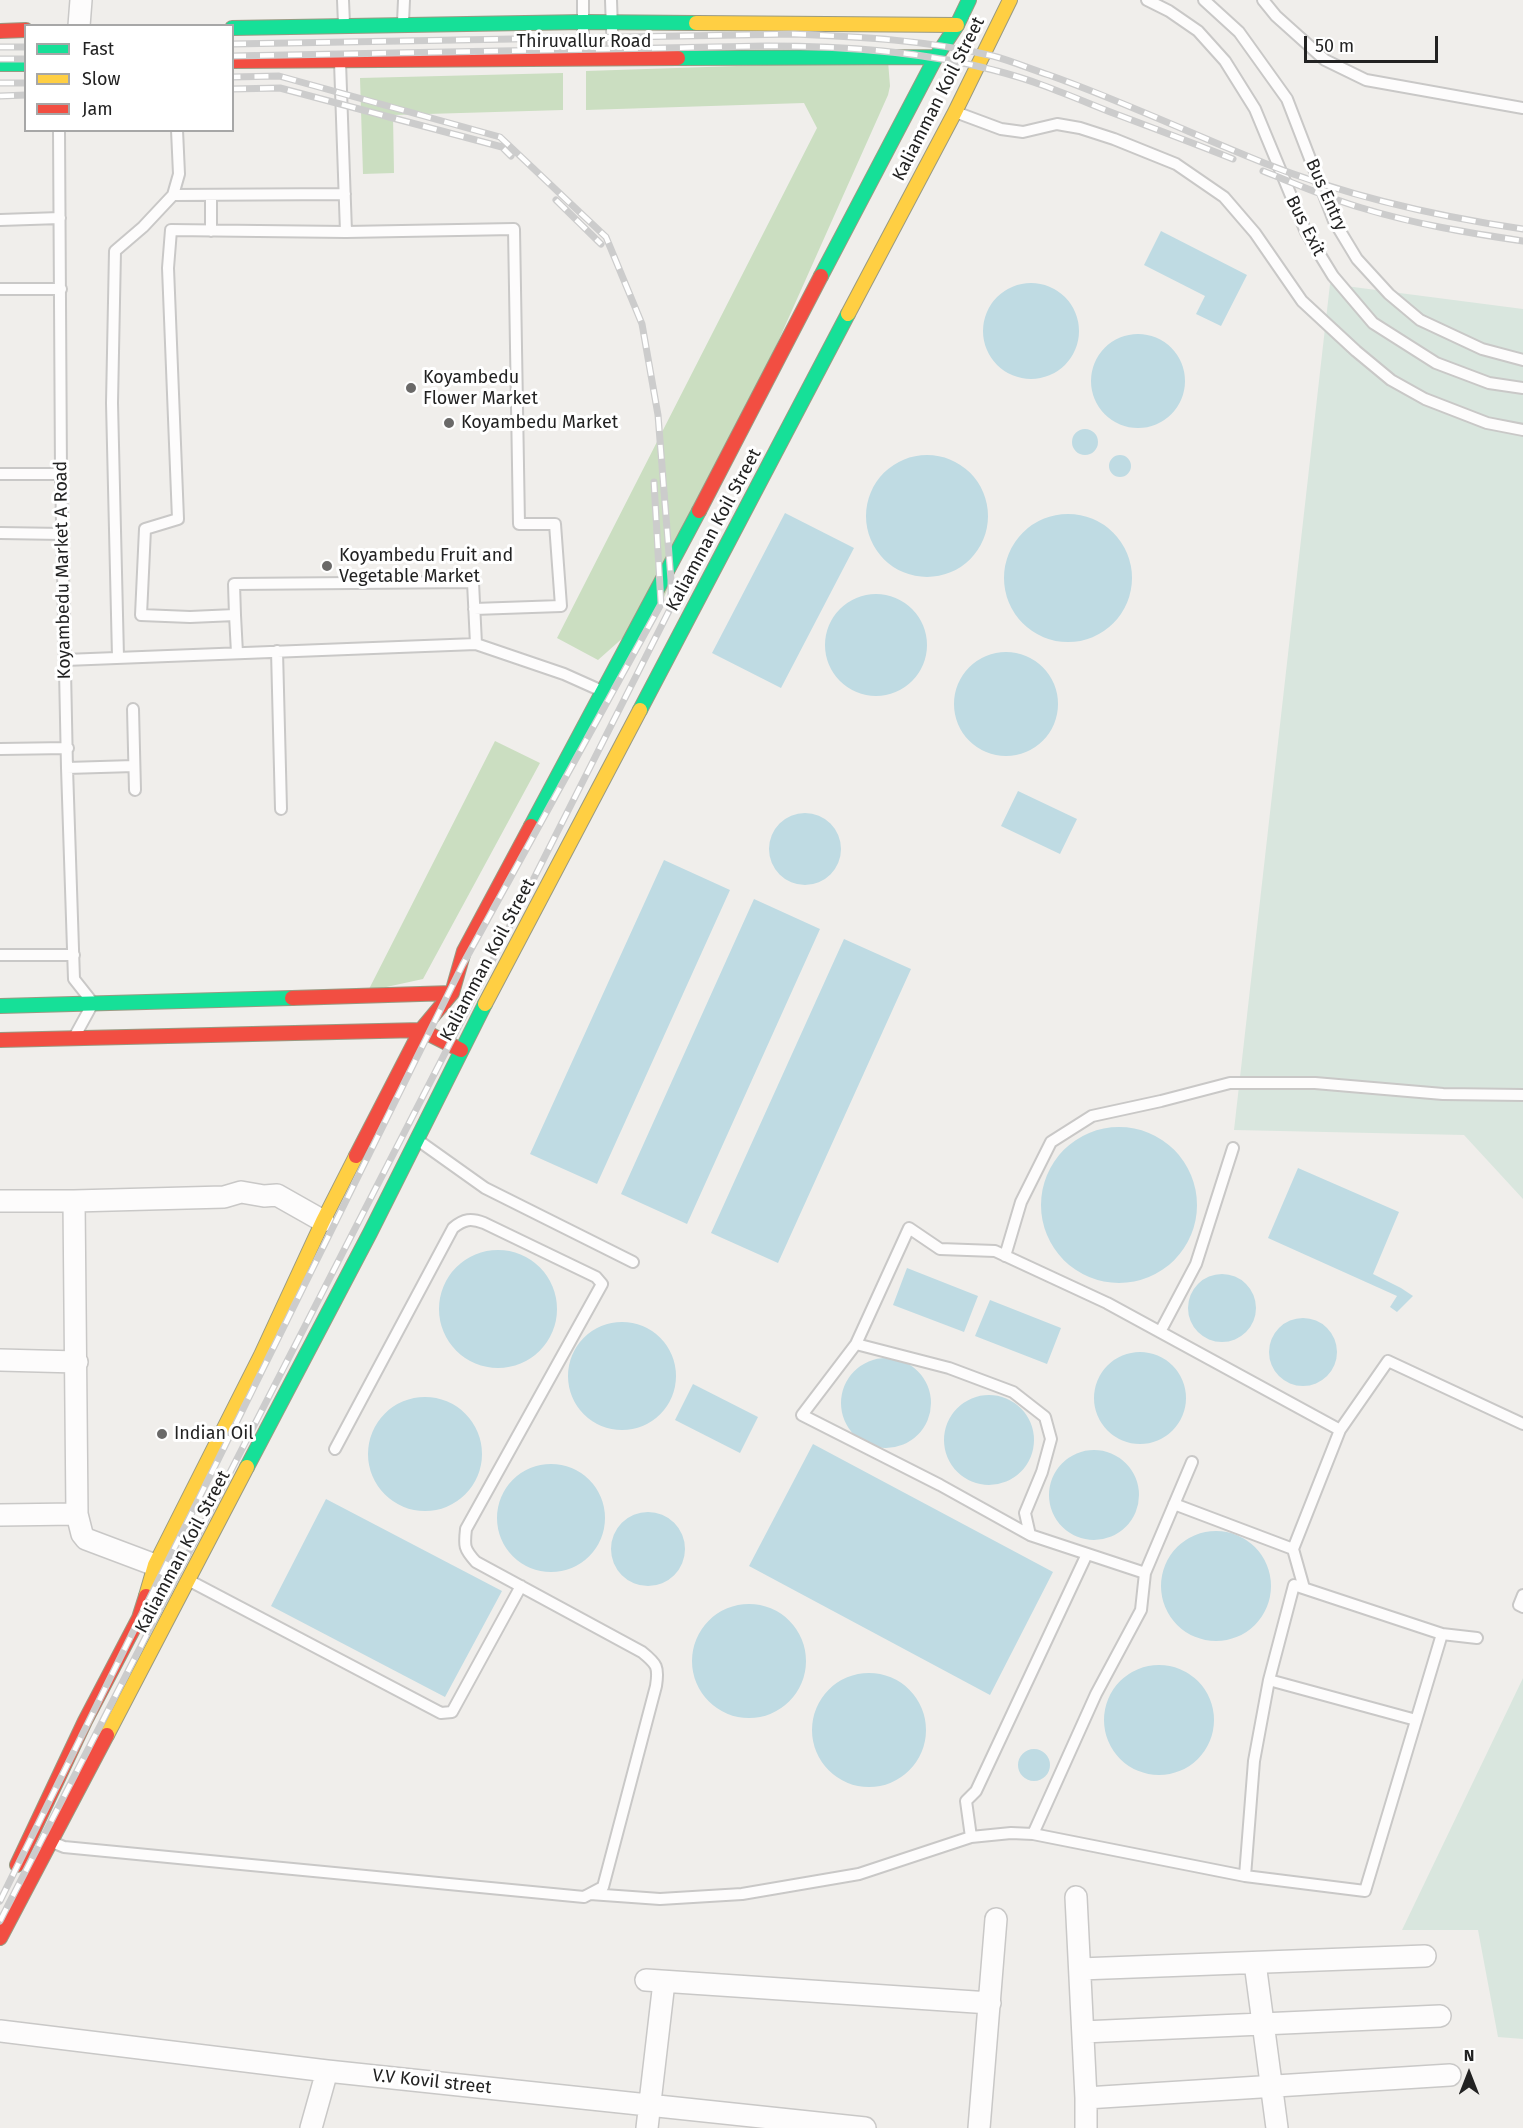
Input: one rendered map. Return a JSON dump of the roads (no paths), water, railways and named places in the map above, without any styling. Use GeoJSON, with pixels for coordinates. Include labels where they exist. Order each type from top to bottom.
{"type":"FeatureCollection","features":[{"type":"Feature","properties":{"kind":"main road","name":"Kaliamman Koil Street"},"geometry":{"type":"LineString","coordinates":[[10,1879],[85,1721],[140,1618],[155,1565],[261,1355],[323,1221],[421,1030],[452,993],[464,951],[604,692],[936,57],[957,25],[969,0]]}},
{"type":"Feature","properties":{"kind":"main road","name":"Kaliamman Koil Street"},"geometry":{"type":"LineString","coordinates":[[0,1938],[322,1327],[474,1024],[955,112],[1010,0]]}},
{"type":"Feature","properties":{"kind":"main road"},"geometry":{"type":"LineString","coordinates":[[234,28],[584,22],[957,25]]}},
{"type":"Feature","properties":{"kind":"main road"},"geometry":{"type":"LineString","coordinates":[[0,31],[24,30]]}},
{"type":"Feature","properties":{"kind":"main road","name":"Thiruvallur Road"},"geometry":{"type":"LineString","coordinates":[[234,61],[936,57]]}},
{"type":"Feature","properties":{"kind":"main road"},"geometry":{"type":"LineString","coordinates":[[0,64],[24,64]]}},
{"type":"Feature","properties":{"kind":"main road"},"geometry":{"type":"LineString","coordinates":[[0,1006],[452,993],[474,1024]]}},
{"type":"Feature","properties":{"kind":"main road"},"geometry":{"type":"LineString","coordinates":[[0,1040],[421,1030],[461,1050]]}},
{"type":"Feature","properties":{"kind":"street"},"geometry":{"type":"LineString","coordinates":[[79,24],[81,0]]}},
{"type":"Feature","properties":{"kind":"street"},"geometry":{"type":"LineString","coordinates":[[0,1201],[74,1202],[224,1197],[241,1192],[264,1196],[277,1195],[323,1221]]}},
{"type":"Feature","properties":{"kind":"street"},"geometry":{"type":"LineString","coordinates":[[74,1202],[77,1514],[82,1534],[86,1539],[155,1565]]}},
{"type":"Feature","properties":{"kind":"street"},"geometry":{"type":"LineString","coordinates":[[0,1360],[77,1362]]}},
{"type":"Feature","properties":{"kind":"street"},"geometry":{"type":"LineString","coordinates":[[0,1515],[77,1514]]}},
{"type":"Feature","properties":{"kind":"street"},"geometry":{"type":"LineString","coordinates":[[1076,1897],[1086,2128]]}},
{"type":"Feature","properties":{"kind":"street"},"geometry":{"type":"LineString","coordinates":[[979,2128],[996,1919]]}},
{"type":"Feature","properties":{"kind":"street"},"geometry":{"type":"LineString","coordinates":[[1080,1969],[1425,1956]]}},
{"type":"Feature","properties":{"kind":"street"},"geometry":{"type":"LineString","coordinates":[[1255,1963],[1277,2128]]}},
{"type":"Feature","properties":{"kind":"street"},"geometry":{"type":"LineString","coordinates":[[647,2128],[655,1981],[990,2003]]}},
{"type":"Feature","properties":{"kind":"street"},"geometry":{"type":"LineString","coordinates":[[1083,2031],[1440,2016]]}},
{"type":"Feature","properties":{"kind":"street","name":"V.V Kovil street"},"geometry":{"type":"LineString","coordinates":[[0,2031],[327,2071],[864,2128]]}},
{"type":"Feature","properties":{"kind":"street"},"geometry":{"type":"LineString","coordinates":[[311,2128],[327,2071]]}},
{"type":"Feature","properties":{"kind":"street"},"geometry":{"type":"LineString","coordinates":[[1086,2098],[1450,2075]]}},
{"type":"Feature","properties":{"kind":"lane"},"geometry":{"type":"LineString","coordinates":[[343,0],[345,27]]}},
{"type":"Feature","properties":{"kind":"lane"},"geometry":{"type":"LineString","coordinates":[[403,26],[404,0]]}},
{"type":"Feature","properties":{"kind":"lane"},"geometry":{"type":"LineString","coordinates":[[583,0],[583,60]]}},
{"type":"Feature","properties":{"kind":"lane"},"geometry":{"type":"LineString","coordinates":[[611,0],[613,60]]}},
{"type":"Feature","properties":{"kind":"lane","name":"Bus Exit"},"geometry":{"type":"LineString","coordinates":[[1147,0],[1169,11],[1198,31],[1225,61],[1255,109],[1306,232],[1333,276],[1374,323],[1436,363],[1489,383],[1523,388]]}},
{"type":"Feature","properties":{"kind":"lane","name":"Bus Entry"},"geometry":{"type":"LineString","coordinates":[[1204,0],[1239,32],[1287,99],[1334,221],[1357,259],[1389,294],[1420,320],[1482,349],[1523,360]]}},
{"type":"Feature","properties":{"kind":"lane"},"geometry":{"type":"LineString","coordinates":[[1263,0],[1276,16],[1325,60],[1366,80],[1523,108]]}},
{"type":"Feature","properties":{"kind":"lane"},"geometry":{"type":"LineString","coordinates":[[340,62],[346,232]]}},
{"type":"Feature","properties":{"kind":"lane"},"geometry":{"type":"LineString","coordinates":[[955,112],[1001,129],[1023,132],[1057,124],[1080,128],[1176,164],[1224,197],[1255,233],[1302,301],[1391,380],[1425,399],[1487,423],[1523,430]]}},
{"type":"Feature","properties":{"kind":"lane","name":"Koyambedu Market A Road"},"geometry":{"type":"LineString","coordinates":[[59,132],[61,474],[74,979],[93,1003]]}},
{"type":"Feature","properties":{"kind":"lane"},"geometry":{"type":"LineString","coordinates":[[118,657],[112,403],[115,251],[143,227],[173,195],[179,174],[177,132]]}},
{"type":"Feature","properties":{"kind":"lane"},"geometry":{"type":"LineString","coordinates":[[173,195],[345,195]]}},
{"type":"Feature","properties":{"kind":"lane"},"geometry":{"type":"LineString","coordinates":[[210,231],[211,195]]}},
{"type":"Feature","properties":{"kind":"lane"},"geometry":{"type":"LineString","coordinates":[[0,220],[60,218]]}},
{"type":"Feature","properties":{"kind":"lane"},"geometry":{"type":"LineString","coordinates":[[235,615],[190,617],[141,615],[145,530],[178,519],[168,268],[171,230],[346,232],[514,229],[519,524],[555,524],[561,606],[474,609]]}},
{"type":"Feature","properties":{"kind":"lane"},"geometry":{"type":"LineString","coordinates":[[0,289],[61,290]]}},
{"type":"Feature","properties":{"kind":"lane"},"geometry":{"type":"LineString","coordinates":[[0,474],[61,474]]}},
{"type":"Feature","properties":{"kind":"lane"},"geometry":{"type":"LineString","coordinates":[[0,533],[63,534]]}},
{"type":"Feature","properties":{"kind":"lane"},"geometry":{"type":"LineString","coordinates":[[237,653],[234,584],[473,582],[476,644]]}},
{"type":"Feature","properties":{"kind":"lane"},"geometry":{"type":"LineString","coordinates":[[65,660],[476,644],[564,674],[604,692]]}},
{"type":"Feature","properties":{"kind":"lane"},"geometry":{"type":"LineString","coordinates":[[277,651],[281,809]]}},
{"type":"Feature","properties":{"kind":"lane"},"geometry":{"type":"LineString","coordinates":[[133,709],[135,790]]}},
{"type":"Feature","properties":{"kind":"lane"},"geometry":{"type":"LineString","coordinates":[[0,748],[68,748]]}},
{"type":"Feature","properties":{"kind":"lane"},"geometry":{"type":"LineString","coordinates":[[67,768],[134,766]]}},
{"type":"Feature","properties":{"kind":"lane"},"geometry":{"type":"LineString","coordinates":[[0,955],[74,955]]}},
{"type":"Feature","properties":{"kind":"lane"},"geometry":{"type":"LineString","coordinates":[[74,1037],[93,1003]]}},
{"type":"Feature","properties":{"kind":"lane"},"geometry":{"type":"LineString","coordinates":[[1005,1256],[1021,1202],[1051,1142],[1092,1116],[1230,1083],[1315,1083],[1443,1094],[1523,1095]]}},
{"type":"Feature","properties":{"kind":"lane"},"geometry":{"type":"LineString","coordinates":[[417,1139],[485,1188],[633,1262]]}},
{"type":"Feature","properties":{"kind":"lane"},"geometry":{"type":"LineString","coordinates":[[1160,1332],[1196,1264],[1233,1148]]}},
{"type":"Feature","properties":{"kind":"lane"},"geometry":{"type":"LineString","coordinates":[[52,1842],[64,1846],[584,1898],[603,1887],[658,1673],[655,1662],[642,1652],[476,1562],[464,1544],[465,1529],[602,1284],[596,1277],[484,1223],[463,1220],[453,1228],[335,1449]]}},
{"type":"Feature","properties":{"kind":"lane"},"geometry":{"type":"LineString","coordinates":[[1145,1573],[1030,1535],[940,1485],[802,1415],[856,1344],[909,1228],[940,1249],[995,1251],[1107,1303],[1340,1430]]}},
{"type":"Feature","properties":{"kind":"lane"},"geometry":{"type":"LineString","coordinates":[[856,1344],[949,1368],[1013,1392],[1045,1417],[1051,1439],[1042,1472],[1025,1513],[1030,1535]]}},
{"type":"Feature","properties":{"kind":"lane"},"geometry":{"type":"LineString","coordinates":[[1304,1588],[1293,1549],[1340,1430],[1388,1361],[1523,1424]]}},
{"type":"Feature","properties":{"kind":"lane"},"geometry":{"type":"LineString","coordinates":[[1033,1834],[1096,1694],[1141,1610],[1145,1573],[1192,1462]]}},
{"type":"Feature","properties":{"kind":"lane"},"geometry":{"type":"LineString","coordinates":[[1174,1504],[1293,1549]]}},
{"type":"Feature","properties":{"kind":"lane"},"geometry":{"type":"LineString","coordinates":[[971,1837],[966,1801],[976,1791],[1088,1554]]}},
{"type":"Feature","properties":{"kind":"lane"},"geometry":{"type":"LineString","coordinates":[[187,1580],[441,1713],[452,1712],[522,1586]]}},
{"type":"Feature","properties":{"kind":"lane"},"geometry":{"type":"LineString","coordinates":[[1245,1876],[1254,1761],[1269,1680],[1294,1585],[1442,1634],[1477,1638]]}},
{"type":"Feature","properties":{"kind":"lane"},"geometry":{"type":"LineString","coordinates":[[1523,1595],[1519,1605],[1523,1607]]}},
{"type":"Feature","properties":{"kind":"lane"},"geometry":{"type":"LineString","coordinates":[[590,1894],[660,1899],[742,1894],[859,1874],[971,1837],[1011,1833],[1033,1834],[1245,1876],[1365,1891],[1442,1634]]}},
{"type":"Feature","properties":{"kind":"lane"},"geometry":{"type":"LineString","coordinates":[[1269,1680],[1416,1720]]}},
{"type":"Feature","properties":{"kind":"water"},"geometry":{"type":"Polygon","coordinates":[[[1161,231],[1247,275],[1221,326],[1196,314],[1205,296],[1144,265],[1161,231]]]}},
{"type":"Feature","properties":{"kind":"water"},"geometry":{"type":"Polygon","coordinates":[[[1031,283],[1049,287],[1065,297],[1075,313],[1079,331],[1075,349],[1065,365],[1049,375],[1031,379],[1013,375],[997,365],[987,349],[983,331],[987,313],[997,297],[1013,287],[1031,283]]]}},
{"type":"Feature","properties":{"kind":"water"},"geometry":{"type":"Polygon","coordinates":[[[1129,334],[1147,334],[1172,347],[1182,363],[1185,381],[1182,399],[1172,415],[1147,428],[1129,428],[1104,415],[1091,390],[1091,372],[1104,347],[1129,334]]]}},
{"type":"Feature","properties":{"kind":"water"},"geometry":{"type":"Polygon","coordinates":[[[1085,429],[1094,433],[1098,442],[1094,451],[1085,455],[1076,451],[1072,442],[1076,433],[1085,429]]]}},
{"type":"Feature","properties":{"kind":"water"},"geometry":{"type":"Polygon","coordinates":[[[927,455],[950,460],[970,473],[983,493],[988,516],[983,539],[970,559],[950,572],[927,577],[904,572],[884,559],[871,539],[866,516],[871,493],[884,473],[904,460],[927,455]]]}},
{"type":"Feature","properties":{"kind":"water"},"geometry":{"type":"Polygon","coordinates":[[[1120,455],[1128,458],[1131,466],[1128,474],[1120,477],[1112,474],[1109,466],[1112,458],[1120,455]]]}},
{"type":"Feature","properties":{"kind":"water"},"geometry":{"type":"Polygon","coordinates":[[[785,513],[854,548],[781,688],[712,653],[785,513]]]}},
{"type":"Feature","properties":{"kind":"water"},"geometry":{"type":"Polygon","coordinates":[[[1068,514],[1093,519],[1113,533],[1127,553],[1132,578],[1127,603],[1113,623],[1093,637],[1068,642],[1043,637],[1023,623],[1009,603],[1004,578],[1009,553],[1023,533],[1043,519],[1068,514]]]}},
{"type":"Feature","properties":{"kind":"water"},"geometry":{"type":"Polygon","coordinates":[[[876,594],[896,598],[912,609],[923,625],[927,645],[923,665],[912,681],[896,692],[876,696],[856,692],[840,681],[829,665],[825,645],[829,625],[840,609],[856,598],[876,594]]]}},
{"type":"Feature","properties":{"kind":"water"},"geometry":{"type":"Polygon","coordinates":[[[1006,652],[1026,656],[1043,667],[1054,684],[1058,704],[1054,724],[1043,741],[1026,752],[1006,756],[986,752],[969,741],[958,724],[954,704],[958,684],[969,667],[986,656],[1006,652]]]}},
{"type":"Feature","properties":{"kind":"water"},"geometry":{"type":"Polygon","coordinates":[[[1018,791],[1077,819],[1060,854],[1001,826],[1018,791]]]}},
{"type":"Feature","properties":{"kind":"water"},"geometry":{"type":"Polygon","coordinates":[[[805,813],[825,819],[835,829],[841,849],[835,869],[825,879],[805,885],[785,879],[775,869],[769,849],[775,829],[785,819],[805,813]]]}},
{"type":"Feature","properties":{"kind":"water"},"geometry":{"type":"Polygon","coordinates":[[[664,860],[730,890],[597,1184],[530,1154],[664,860]]]}},
{"type":"Feature","properties":{"kind":"water"},"geometry":{"type":"Polygon","coordinates":[[[754,899],[820,929],[687,1224],[621,1194],[754,899]]]}},
{"type":"Feature","properties":{"kind":"water"},"geometry":{"type":"Polygon","coordinates":[[[844,939],[911,969],[778,1263],[711,1233],[844,939]]]}},
{"type":"Feature","properties":{"kind":"water"},"geometry":{"type":"Polygon","coordinates":[[[1119,1127],[1134,1128],[1149,1133],[1174,1150],[1191,1175],[1196,1190],[1196,1220],[1191,1235],[1174,1260],[1149,1277],[1134,1282],[1119,1283],[1104,1282],[1089,1277],[1064,1260],[1047,1235],[1042,1220],[1041,1205],[1042,1190],[1047,1175],[1064,1150],[1089,1133],[1104,1128],[1119,1127]]]}},
{"type":"Feature","properties":{"kind":"water"},"geometry":{"type":"Polygon","coordinates":[[[1298,1168],[1399,1212],[1373,1274],[1413,1296],[1397,1312],[1390,1307],[1397,1296],[1268,1238],[1298,1168]]]}},
{"type":"Feature","properties":{"kind":"water"},"geometry":{"type":"Polygon","coordinates":[[[498,1250],[521,1255],[540,1267],[552,1286],[557,1309],[552,1332],[540,1351],[521,1363],[498,1368],[475,1363],[456,1351],[444,1332],[439,1309],[444,1286],[456,1267],[475,1255],[498,1250]]]}},
{"type":"Feature","properties":{"kind":"water"},"geometry":{"type":"Polygon","coordinates":[[[907,1268],[978,1296],[964,1332],[893,1305],[907,1268]]]}},
{"type":"Feature","properties":{"kind":"water"},"geometry":{"type":"Polygon","coordinates":[[[1222,1274],[1235,1277],[1246,1284],[1253,1295],[1256,1308],[1253,1321],[1246,1332],[1235,1339],[1222,1342],[1209,1339],[1198,1332],[1191,1321],[1188,1308],[1191,1295],[1198,1284],[1209,1277],[1222,1274]]]}},
{"type":"Feature","properties":{"kind":"water"},"geometry":{"type":"Polygon","coordinates":[[[990,1300],[1061,1328],[1047,1364],[975,1336],[990,1300]]]}},
{"type":"Feature","properties":{"kind":"water"},"geometry":{"type":"Polygon","coordinates":[[[1303,1318],[1316,1321],[1327,1328],[1334,1339],[1337,1352],[1334,1365],[1327,1376],[1316,1383],[1303,1386],[1290,1383],[1279,1376],[1272,1365],[1269,1352],[1272,1339],[1279,1328],[1290,1321],[1303,1318]]]}},
{"type":"Feature","properties":{"kind":"water"},"geometry":{"type":"Polygon","coordinates":[[[622,1322],[643,1326],[660,1338],[672,1355],[676,1376],[672,1397],[660,1414],[643,1426],[622,1430],[601,1426],[584,1414],[572,1397],[568,1376],[572,1355],[584,1338],[601,1326],[622,1322]]]}},
{"type":"Feature","properties":{"kind":"water"},"geometry":{"type":"Polygon","coordinates":[[[1140,1352],[1157,1356],[1172,1366],[1182,1381],[1186,1398],[1182,1415],[1172,1430],[1157,1440],[1140,1444],[1123,1440],[1108,1430],[1098,1415],[1094,1398],[1098,1381],[1108,1366],[1123,1356],[1140,1352]]]}},
{"type":"Feature","properties":{"kind":"water"},"geometry":{"type":"Polygon","coordinates":[[[877,1358],[895,1358],[911,1365],[924,1378],[931,1394],[931,1412],[924,1428],[911,1441],[895,1448],[877,1448],[861,1441],[848,1428],[841,1412],[841,1394],[848,1378],[861,1365],[877,1358]]]}},
{"type":"Feature","properties":{"kind":"water"},"geometry":{"type":"Polygon","coordinates":[[[693,1384],[758,1417],[740,1453],[675,1420],[693,1384]]]}},
{"type":"Feature","properties":{"kind":"water"},"geometry":{"type":"Polygon","coordinates":[[[980,1395],[998,1395],[1014,1402],[1027,1415],[1034,1431],[1034,1449],[1027,1465],[1014,1478],[998,1485],[980,1485],[964,1478],[951,1465],[944,1449],[944,1431],[951,1415],[964,1402],[980,1395]]]}},
{"type":"Feature","properties":{"kind":"water"},"geometry":{"type":"Polygon","coordinates":[[[425,1397],[447,1402],[465,1414],[477,1432],[482,1454],[477,1476],[465,1494],[447,1506],[425,1511],[403,1506],[385,1494],[373,1476],[368,1454],[373,1432],[385,1414],[403,1402],[425,1397]]]}},
{"type":"Feature","properties":{"kind":"water"},"geometry":{"type":"Polygon","coordinates":[[[813,1444],[1053,1572],[990,1695],[749,1566],[813,1444]]]}},
{"type":"Feature","properties":{"kind":"water"},"geometry":{"type":"Polygon","coordinates":[[[1085,1450],[1103,1450],[1119,1457],[1132,1470],[1139,1486],[1139,1504],[1132,1520],[1119,1533],[1103,1540],[1085,1540],[1069,1533],[1056,1520],[1049,1504],[1049,1486],[1056,1470],[1069,1457],[1085,1450]]]}},
{"type":"Feature","properties":{"kind":"water"},"geometry":{"type":"Polygon","coordinates":[[[551,1464],[572,1468],[589,1480],[601,1497],[605,1518],[601,1539],[589,1556],[572,1568],[551,1572],[530,1568],[513,1556],[501,1539],[497,1518],[501,1497],[513,1480],[530,1468],[551,1464]]]}},
{"type":"Feature","properties":{"kind":"water"},"geometry":{"type":"Polygon","coordinates":[[[326,1499],[502,1591],[445,1697],[271,1606],[326,1499]]]}},
{"type":"Feature","properties":{"kind":"water"},"geometry":{"type":"Polygon","coordinates":[[[641,1512],[655,1512],[669,1518],[679,1528],[685,1542],[685,1556],[679,1570],[669,1580],[655,1586],[641,1586],[627,1580],[617,1570],[611,1556],[611,1542],[617,1528],[627,1518],[641,1512]]]}},
{"type":"Feature","properties":{"kind":"water"},"geometry":{"type":"Polygon","coordinates":[[[1216,1531],[1237,1535],[1255,1547],[1267,1565],[1271,1586],[1267,1607],[1255,1625],[1237,1637],[1216,1641],[1195,1637],[1177,1625],[1165,1607],[1161,1586],[1165,1565],[1177,1547],[1195,1535],[1216,1531]]]}},
{"type":"Feature","properties":{"kind":"water"},"geometry":{"type":"Polygon","coordinates":[[[749,1604],[771,1609],[789,1621],[801,1639],[806,1661],[801,1683],[789,1701],[771,1713],[749,1718],[727,1713],[709,1701],[697,1683],[692,1661],[697,1639],[709,1621],[727,1609],[749,1604]]]}},
{"type":"Feature","properties":{"kind":"water"},"geometry":{"type":"Polygon","coordinates":[[[1159,1665],[1180,1669],[1198,1681],[1210,1699],[1214,1720],[1210,1741],[1198,1759],[1180,1771],[1159,1775],[1138,1771],[1120,1759],[1108,1741],[1104,1720],[1108,1699],[1120,1681],[1138,1669],[1159,1665]]]}},
{"type":"Feature","properties":{"kind":"water"},"geometry":{"type":"Polygon","coordinates":[[[869,1673],[891,1678],[909,1690],[921,1708],[926,1730],[921,1752],[909,1770],[891,1782],[869,1787],[847,1782],[829,1770],[817,1752],[812,1730],[817,1708],[829,1690],[847,1678],[869,1673]]]}},
{"type":"Feature","properties":{"kind":"water"},"geometry":{"type":"Polygon","coordinates":[[[1034,1749],[1045,1754],[1050,1765],[1045,1776],[1034,1781],[1023,1776],[1018,1765],[1023,1754],[1034,1749]]]}},
{"type":"Feature","properties":{"kind":"railway"},"geometry":{"type":"LineString","coordinates":[[234,44],[794,34],[869,38],[944,46],[993,56],[1049,75],[1295,175],[1391,204],[1523,229]]}},
{"type":"Feature","properties":{"kind":"railway"},"geometry":{"type":"LineString","coordinates":[[234,56],[767,46],[883,51],[969,64],[1012,75],[1233,159]]}},
{"type":"Feature","properties":{"kind":"railway"},"geometry":{"type":"LineString","coordinates":[[0,47],[24,47]]}},
{"type":"Feature","properties":{"kind":"railway"},"geometry":{"type":"LineString","coordinates":[[0,59],[24,59]]}},
{"type":"Feature","properties":{"kind":"railway"},"geometry":{"type":"LineString","coordinates":[[0,1921],[671,607],[671,580],[658,415],[642,324],[606,237],[500,137],[279,76],[234,77]]}},
{"type":"Feature","properties":{"kind":"railway"},"geometry":{"type":"LineString","coordinates":[[0,83],[24,83]]}},
{"type":"Feature","properties":{"kind":"railway"},"geometry":{"type":"LineString","coordinates":[[234,89],[280,88],[502,147],[511,156]]}},
{"type":"Feature","properties":{"kind":"railway"},"geometry":{"type":"LineString","coordinates":[[0,96],[24,95]]}},
{"type":"Feature","properties":{"kind":"railway"},"geometry":{"type":"LineString","coordinates":[[1263,171],[1337,200],[1382,214],[1442,228],[1523,241]]}},
{"type":"Feature","properties":{"kind":"railway"},"geometry":{"type":"LineString","coordinates":[[556,200],[601,244]]}},
{"type":"Feature","properties":{"kind":"railway"},"geometry":{"type":"LineString","coordinates":[[0,1901],[463,964],[661,604],[654,482]]}},
{"type":"Feature","properties":{"kind":"place","name":"Koyambedu Flower Market"},"geometry":{"type":"Point","coordinates":[411,388]}},
{"type":"Feature","properties":{"kind":"place","name":"Koyambedu Market"},"geometry":{"type":"Point","coordinates":[449,423]}},
{"type":"Feature","properties":{"kind":"place","name":"Koyambedu Fruit and Vegetable Market"},"geometry":{"type":"Point","coordinates":[327,566]}},
{"type":"Feature","properties":{"kind":"place","name":"Indian Oil"},"geometry":{"type":"Point","coordinates":[162,1434]}}]}
